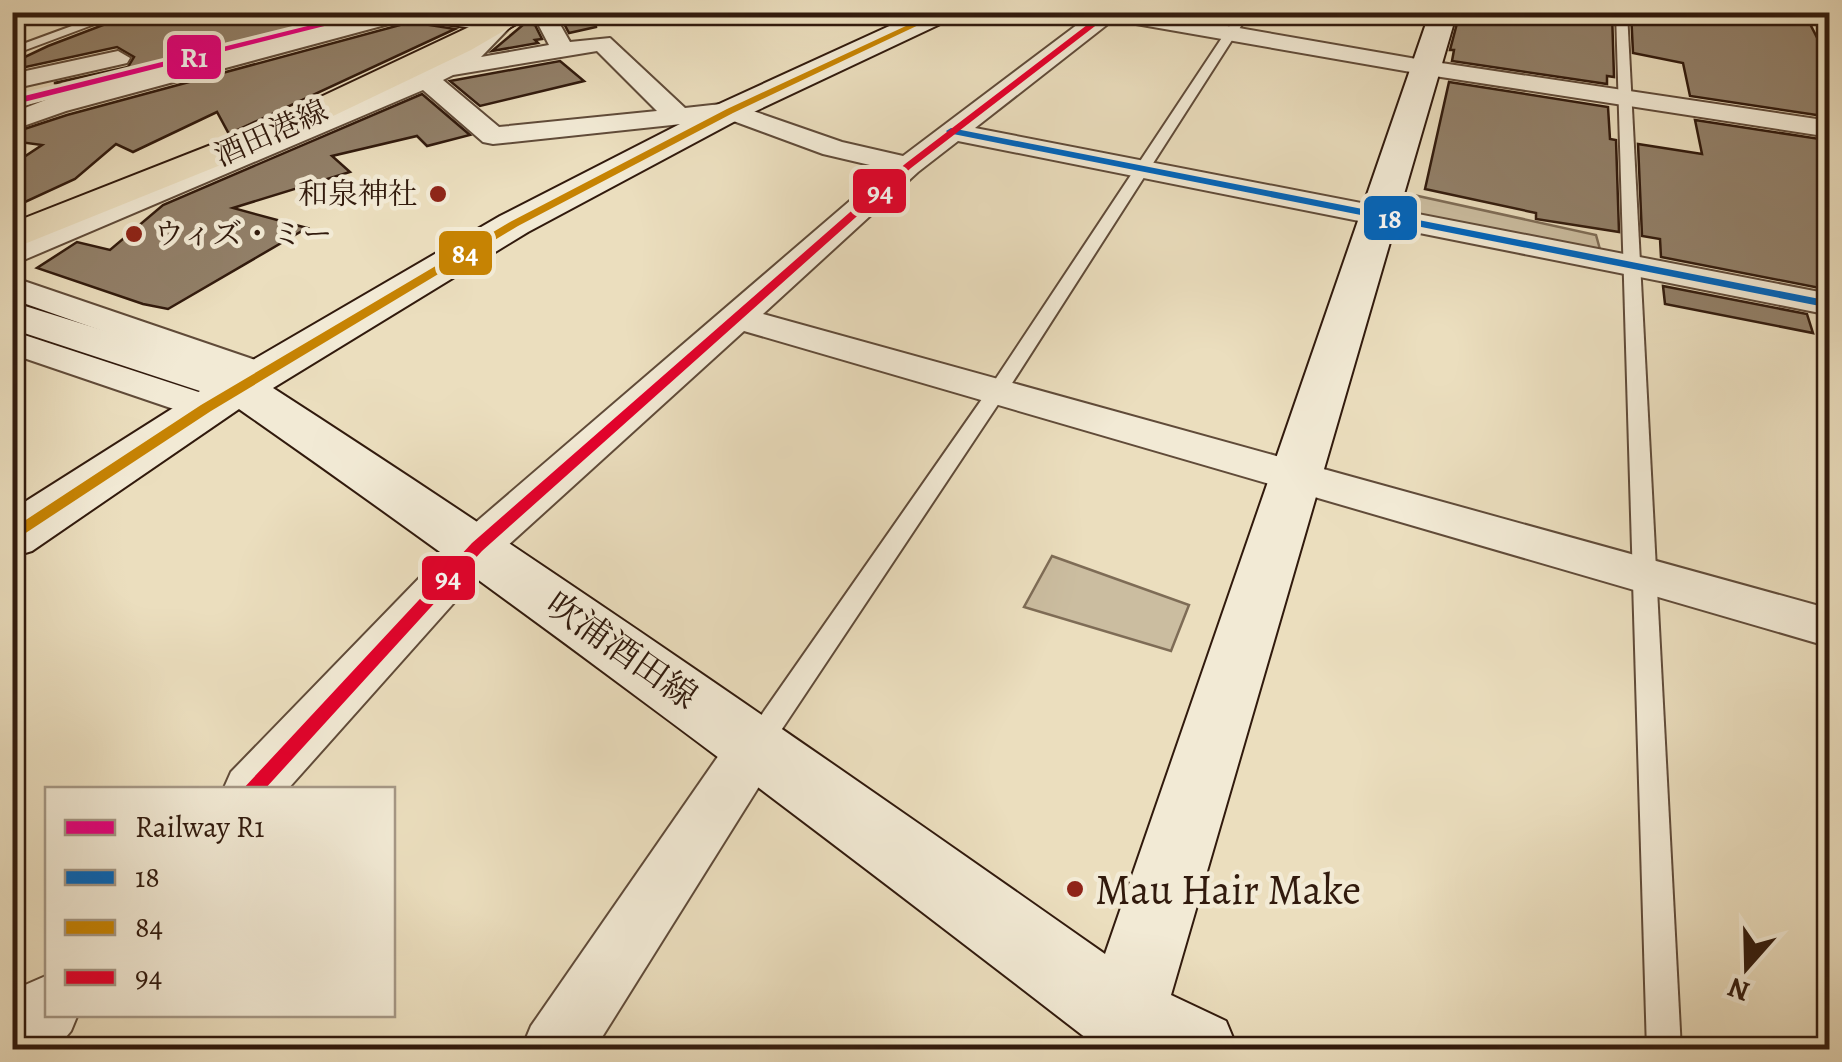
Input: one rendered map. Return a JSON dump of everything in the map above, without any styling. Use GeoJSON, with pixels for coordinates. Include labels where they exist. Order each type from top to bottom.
{"type":"FeatureCollection","features":[{"type":"Feature","properties":{"kind":"main road","name":"酒田港線"},"geometry":{"type":"LineString","coordinates":[[12,238],[281,130],[516,16]]}},
{"type":"Feature","properties":{"kind":"street"},"geometry":{"type":"LineString","coordinates":[[12,122],[57,105],[407,12]]}},
{"type":"Feature","properties":{"kind":"street"},"geometry":{"type":"LineString","coordinates":[[415,12],[545,17],[562,48]]}},
{"type":"Feature","properties":{"kind":"street"},"geometry":{"type":"LineString","coordinates":[[12,537],[236,390],[514,224],[730,111],[943,12]]}},
{"type":"Feature","properties":{"kind":"street"},"geometry":{"type":"LineString","coordinates":[[1119,1033],[1444,12]]}},
{"type":"Feature","properties":{"kind":"street"},"geometry":{"type":"LineString","coordinates":[[254,787],[477,547],[908,166],[1107,13],[1428,68],[1830,129]]}},
{"type":"Feature","properties":{"kind":"street"},"geometry":{"type":"LineString","coordinates":[[12,255],[192,181],[430,75],[488,44],[516,16]]}},
{"type":"Feature","properties":{"kind":"street"},"geometry":{"type":"LineString","coordinates":[[12,225],[159,166],[449,39],[516,16]]}},
{"type":"Feature","properties":{"kind":"street"},"geometry":{"type":"LineString","coordinates":[[430,75],[602,43],[676,114]]}},
{"type":"Feature","properties":{"kind":"street"},"geometry":{"type":"LineString","coordinates":[[12,82],[140,53]]}},
{"type":"Feature","properties":{"kind":"street"},"geometry":{"type":"LineString","coordinates":[[430,75],[493,136],[730,111],[832,148],[908,166]]}},
{"type":"Feature","properties":{"kind":"street"},"geometry":{"type":"LineString","coordinates":[[951,131],[1830,305]]}},
{"type":"Feature","properties":{"kind":"street","name":"吹浦酒田線"},"geometry":{"type":"LineString","coordinates":[[21,317],[236,390],[477,547],[756,745],[1119,1033],[1197,1050]]}},
{"type":"Feature","properties":{"kind":"street"},"geometry":{"type":"LineString","coordinates":[[740,318],[1830,628]]}},
{"type":"Feature","properties":{"kind":"street"},"geometry":{"type":"LineString","coordinates":[[555,1050],[756,745]]}},
{"type":"Feature","properties":{"kind":"street"},"geometry":{"type":"LineString","coordinates":[[12,1046],[45,1011]]}},
{"type":"Feature","properties":{"kind":"lane"},"geometry":{"type":"LineString","coordinates":[[12,52],[122,12]]}},
{"type":"Feature","properties":{"kind":"lane"},"geometry":{"type":"LineString","coordinates":[[756,745],[1146,169],[1245,12]]}},
{"type":"Feature","properties":{"kind":"lane"},"geometry":{"type":"LineString","coordinates":[[1621,12],[1664,1050]]}},
{"type":"Feature","properties":{"kind":"shaded area"},"geometry":{"type":"Polygon","coordinates":[[[1409,194],[1596,235],[1601,253],[1402,212],[1409,194]]]}},
{"type":"Feature","properties":{"kind":"shaded area"},"geometry":{"type":"Polygon","coordinates":[[[1052,556],[1189,605],[1171,651],[1024,607],[1052,556]]]}},
{"type":"Feature","properties":{"kind":"building"},"geometry":{"type":"Polygon","coordinates":[[[137,12],[362,12],[78,87],[54,83],[128,67],[134,57],[117,47],[12,70],[12,63],[48,46],[137,12]]]}},
{"type":"Feature","properties":{"kind":"building"},"geometry":{"type":"Polygon","coordinates":[[[558,12],[595,12],[596,27],[569,33],[558,12]]]}},
{"type":"Feature","properties":{"kind":"building"},"geometry":{"type":"Polygon","coordinates":[[[1460,12],[1612,12],[1614,77],[1607,76],[1607,84],[1452,61],[1454,50],[1450,50],[1460,12]]]}},
{"type":"Feature","properties":{"kind":"building"},"geometry":{"type":"Polygon","coordinates":[[[1631,12],[1737,12],[1809,22],[1830,63],[1830,117],[1690,96],[1683,63],[1633,53],[1631,12]]]}},
{"type":"Feature","properties":{"kind":"building"},"geometry":{"type":"Polygon","coordinates":[[[411,22],[455,29],[229,134],[217,112],[133,152],[116,144],[75,179],[12,208],[12,165],[42,145],[12,141],[12,133],[411,22]]]}},
{"type":"Feature","properties":{"kind":"building"},"geometry":{"type":"Polygon","coordinates":[[[524,24],[535,25],[542,39],[535,40],[538,43],[492,51],[524,24]]]}},
{"type":"Feature","properties":{"kind":"building"},"geometry":{"type":"Polygon","coordinates":[[[560,61],[584,81],[480,106],[450,81],[560,61]]]}},
{"type":"Feature","properties":{"kind":"building"},"geometry":{"type":"Polygon","coordinates":[[[1449,82],[1608,107],[1610,139],[1616,140],[1619,232],[1536,219],[1536,213],[1425,189],[1449,82]]]}},
{"type":"Feature","properties":{"kind":"building"},"geometry":{"type":"Polygon","coordinates":[[[422,94],[470,135],[427,146],[417,136],[332,156],[350,172],[233,208],[307,228],[168,309],[37,268],[77,242],[110,250],[163,205],[422,94]]]}},
{"type":"Feature","properties":{"kind":"building"},"geometry":{"type":"Polygon","coordinates":[[[1695,120],[1820,139],[1830,174],[1830,290],[1661,257],[1660,239],[1642,236],[1638,144],[1702,154],[1695,120]]]}},
{"type":"Feature","properties":{"kind":"building"},"geometry":{"type":"Polygon","coordinates":[[[1663,286],[1807,314],[1813,333],[1665,304],[1663,286]]]}},
{"type":"Feature","properties":{"kind":"rail line","name":"R1"},"geometry":{"type":"LineString","coordinates":[[12,102],[376,12]]}},
{"type":"Feature","properties":{"kind":"transit line","name":"84"},"geometry":{"type":"LineString","coordinates":[[12,537],[206,408],[514,224],[730,111],[943,12]]}},
{"type":"Feature","properties":{"kind":"transit line","name":"94"},"geometry":{"type":"LineString","coordinates":[[254,787],[477,547],[908,166],[1108,13]]}},
{"type":"Feature","properties":{"kind":"transit line","name":"18"},"geometry":{"type":"LineString","coordinates":[[951,131],[1830,305]]}},
{"type":"Feature","properties":{"kind":"place","name":"和泉神社"},"geometry":{"type":"Point","coordinates":[438,194]}},
{"type":"Feature","properties":{"kind":"place","name":"ウィズ・ミー"},"geometry":{"type":"Point","coordinates":[134,234]}},
{"type":"Feature","properties":{"kind":"place","name":"Mau Hair Make"},"geometry":{"type":"Point","coordinates":[1075,889]}}]}
